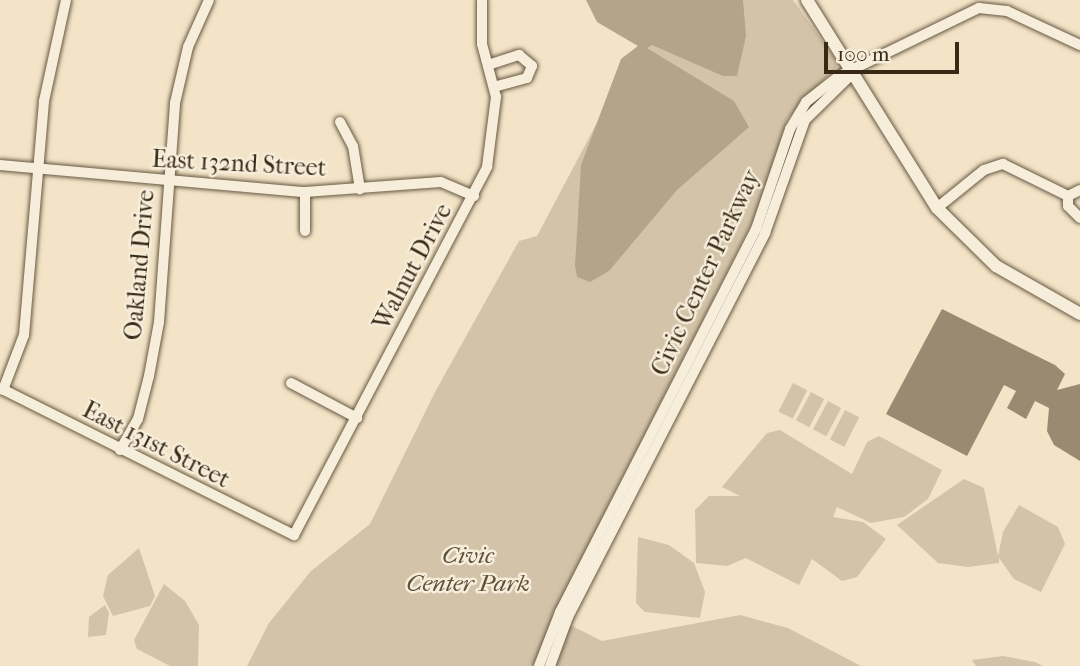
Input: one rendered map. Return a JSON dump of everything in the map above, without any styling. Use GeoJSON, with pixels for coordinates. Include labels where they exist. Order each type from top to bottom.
{"type":"FeatureCollection","features":[{"type":"Feature","properties":{"kind":"street"},"geometry":{"type":"LineString","coordinates":[[2,389],[24,335],[37,171],[52,50],[66,0]]}},
{"type":"Feature","properties":{"kind":"street","name":"Oakland Drive"},"geometry":{"type":"LineString","coordinates":[[120,450],[138,419],[154,349],[175,103],[187,47],[209,0]]}},
{"type":"Feature","properties":{"kind":"street","name":"Walnut Drive"},"geometry":{"type":"LineString","coordinates":[[294,536],[474,196],[495,137],[494,87],[488,65],[482,0]]}},
{"type":"Feature","properties":{"kind":"street"},"geometry":{"type":"LineString","coordinates":[[807,0],[937,208],[996,266],[1080,314]]}},
{"type":"Feature","properties":{"kind":"street"},"geometry":{"type":"LineString","coordinates":[[854,72],[979,8],[1007,11],[1080,45]]}},
{"type":"Feature","properties":{"kind":"street"},"geometry":{"type":"LineString","coordinates":[[488,65],[519,55],[532,66],[527,78],[494,87]]}},
{"type":"Feature","properties":{"kind":"street","name":"Civic Center Parkway"},"geometry":{"type":"LineString","coordinates":[[540,666],[560,612],[756,229],[797,115],[825,84],[854,72]]}},
{"type":"Feature","properties":{"kind":"street","name":"Civic Center Parkway"},"geometry":{"type":"LineString","coordinates":[[550,666],[568,617],[765,233],[805,120],[854,72]]}},
{"type":"Feature","properties":{"kind":"street"},"geometry":{"type":"LineString","coordinates":[[340,122],[353,146],[360,189]]}},
{"type":"Feature","properties":{"kind":"street"},"geometry":{"type":"LineString","coordinates":[[937,208],[984,170],[1003,164],[1068,197]]}},
{"type":"Feature","properties":{"kind":"street","name":"East 132nd Street"},"geometry":{"type":"LineString","coordinates":[[0,165],[37,171],[304,192],[441,182],[474,196]]}},
{"type":"Feature","properties":{"kind":"street"},"geometry":{"type":"LineString","coordinates":[[1068,197],[1080,190]]}},
{"type":"Feature","properties":{"kind":"street"},"geometry":{"type":"LineString","coordinates":[[304,192],[304,231]]}},
{"type":"Feature","properties":{"kind":"street"},"geometry":{"type":"LineString","coordinates":[[1068,197],[1069,211],[1080,218]]}},
{"type":"Feature","properties":{"kind":"street"},"geometry":{"type":"LineString","coordinates":[[290,383],[357,418]]}},
{"type":"Feature","properties":{"kind":"street","name":"East 131st Street"},"geometry":{"type":"LineString","coordinates":[[2,389],[294,536]]}},
{"type":"Feature","properties":{"kind":"green space","name":"Civic Center Park"},"geometry":{"type":"Polygon","coordinates":[[[662,0],[793,0],[839,64],[788,118],[753,221],[552,616],[602,641],[740,615],[788,628],[861,666],[247,666],[269,623],[311,571],[370,524],[435,392],[519,241],[537,236],[662,0]]]}},
{"type":"Feature","properties":{"kind":"green space"},"geometry":{"type":"Polygon","coordinates":[[[793,383],[807,390],[793,419],[778,412],[793,383]]]}},
{"type":"Feature","properties":{"kind":"green space"},"geometry":{"type":"Polygon","coordinates":[[[811,392],[824,399],[809,427],[796,420],[811,392]]]}},
{"type":"Feature","properties":{"kind":"green space"},"geometry":{"type":"Polygon","coordinates":[[[828,401],[841,408],[826,436],[813,429],[828,401]]]}},
{"type":"Feature","properties":{"kind":"green space"},"geometry":{"type":"Polygon","coordinates":[[[845,410],[859,417],[844,447],[830,439],[845,410]]]}},
{"type":"Feature","properties":{"kind":"green space"},"geometry":{"type":"Polygon","coordinates":[[[780,430],[852,474],[867,442],[879,436],[942,470],[928,499],[904,517],[871,523],[837,507],[833,517],[863,522],[886,539],[857,577],[842,581],[812,559],[799,585],[746,558],[727,566],[696,563],[695,510],[709,496],[740,496],[722,487],[767,433],[780,430]]]}},
{"type":"Feature","properties":{"kind":"green space"},"geometry":{"type":"Polygon","coordinates":[[[964,479],[984,488],[998,556],[1003,532],[1019,505],[1058,527],[1065,544],[1041,592],[1014,579],[999,558],[999,563],[968,567],[938,563],[897,525],[964,479]]]}},
{"type":"Feature","properties":{"kind":"green space"},"geometry":{"type":"Polygon","coordinates":[[[638,537],[669,545],[694,563],[705,592],[700,618],[645,612],[636,603],[638,537]]]}},
{"type":"Feature","properties":{"kind":"green space"},"geometry":{"type":"Polygon","coordinates":[[[139,548],[155,596],[150,606],[113,616],[103,596],[108,575],[139,548]]]}},
{"type":"Feature","properties":{"kind":"green space"},"geometry":{"type":"Polygon","coordinates":[[[164,584],[185,601],[199,625],[198,666],[170,666],[137,649],[134,640],[164,584]]]}},
{"type":"Feature","properties":{"kind":"green space"},"geometry":{"type":"Polygon","coordinates":[[[105,605],[109,613],[106,635],[88,637],[89,617],[105,605]]]}},
{"type":"Feature","properties":{"kind":"green space"},"geometry":{"type":"Polygon","coordinates":[[[1003,656],[1043,666],[976,666],[972,660],[1003,656]]]}},
{"type":"Feature","properties":{"kind":"shaded area"},"geometry":{"type":"Polygon","coordinates":[[[586,0],[743,0],[746,36],[737,76],[723,76],[652,45],[647,48],[734,101],[749,127],[677,190],[609,271],[590,282],[577,277],[575,266],[581,165],[621,59],[638,46],[597,22],[586,0]]]}},
{"type":"Feature","properties":{"kind":"building"},"geometry":{"type":"Polygon","coordinates":[[[942,309],[1055,365],[1065,374],[1057,390],[1080,384],[1080,461],[1054,445],[1047,431],[1049,408],[1035,401],[1026,419],[1007,408],[1016,391],[1004,385],[967,456],[886,414],[942,309]]]}}]}
